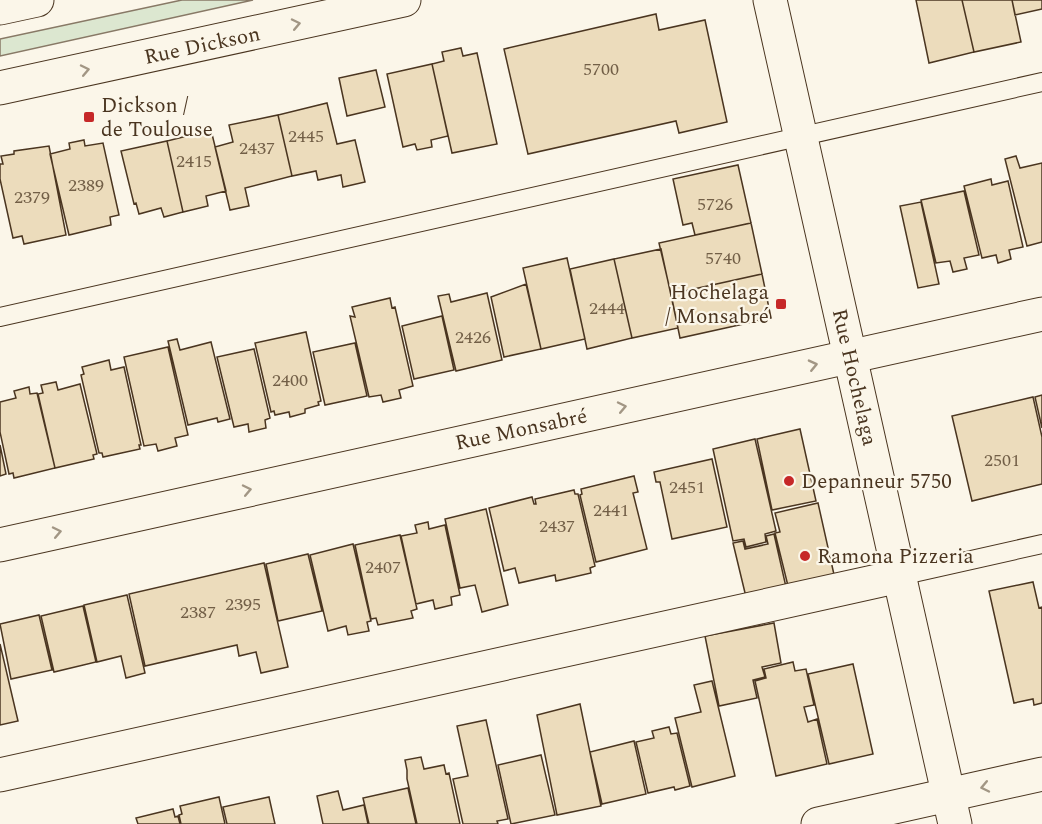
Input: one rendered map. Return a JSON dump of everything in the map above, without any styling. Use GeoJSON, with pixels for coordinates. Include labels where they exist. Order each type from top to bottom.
{"type":"FeatureCollection","features":[{"type":"Feature","properties":{"kind":"street"},"geometry":{"type":"LineString","coordinates":[[0,8],[37,0]]}},
{"type":"Feature","properties":{"kind":"street","name":"Rue Dickson"},"geometry":{"type":"LineString","coordinates":[[0,88],[404,0]]}},
{"type":"Feature","properties":{"kind":"street","name":"Rue Hochelaga"},"geometry":{"type":"LineString","coordinates":[[770,0],[952,809]]}},
{"type":"Feature","properties":{"kind":"street","name":"Rue Monsabré"},"geometry":{"type":"LineString","coordinates":[[0,545],[1042,314]]}},
{"type":"Feature","properties":{"kind":"street"},"geometry":{"type":"LineString","coordinates":[[0,775],[900,576]]}},
{"type":"Feature","properties":{"kind":"street"},"geometry":{"type":"LineString","coordinates":[[818,824],[952,809],[1042,774]]}},
{"type":"Feature","properties":{"kind":"lane"},"geometry":{"type":"LineString","coordinates":[[0,316],[1042,82]]}},
{"type":"Feature","properties":{"kind":"lane"},"geometry":{"type":"LineString","coordinates":[[900,576],[1042,543]]}},
{"type":"Feature","properties":{"kind":"green space"},"geometry":{"type":"Polygon","coordinates":[[[182,0],[253,0],[0,56],[0,39],[182,0]]]}},
{"type":"Feature","properties":{"kind":"building"},"geometry":{"type":"Polygon","coordinates":[[[916,0],[962,0],[974,52],[929,63],[916,0]]]}},
{"type":"Feature","properties":{"kind":"building"},"geometry":{"type":"Polygon","coordinates":[[[962,0],[1012,0],[1021,42],[974,52],[962,0]]]}},
{"type":"Feature","properties":{"kind":"building"},"geometry":{"type":"Polygon","coordinates":[[[1012,0],[1042,0],[1042,9],[1015,15],[1012,0]]]}},
{"type":"Feature","properties":{"kind":"building"},"geometry":{"type":"Polygon","coordinates":[[[656,14],[659,30],[705,20],[727,122],[679,133],[676,121],[528,154],[504,49],[656,14]]]}},
{"type":"Feature","properties":{"kind":"building"},"geometry":{"type":"Polygon","coordinates":[[[461,48],[463,56],[477,53],[497,144],[452,153],[432,64],[444,61],[442,52],[461,48]]]}},
{"type":"Feature","properties":{"kind":"building"},"geometry":{"type":"Polygon","coordinates":[[[432,64],[448,136],[431,140],[432,147],[417,150],[415,144],[403,147],[387,74],[432,64]]]}},
{"type":"Feature","properties":{"kind":"building"},"geometry":{"type":"Polygon","coordinates":[[[376,70],[385,107],[347,116],[339,78],[376,70]]]}},
{"type":"Feature","properties":{"kind":"building"},"geometry":{"type":"Polygon","coordinates":[[[327,103],[337,144],[355,140],[365,182],[343,187],[341,175],[318,180],[316,171],[292,176],[278,115],[327,103]]]}},
{"type":"Feature","properties":{"kind":"building"},"geometry":{"type":"Polygon","coordinates":[[[278,115],[292,176],[245,188],[249,206],[230,210],[215,147],[233,142],[229,125],[278,115]]]}},
{"type":"Feature","properties":{"kind":"building"},"geometry":{"type":"Polygon","coordinates":[[[211,130],[226,191],[206,196],[208,206],[183,212],[167,141],[211,130]]]}},
{"type":"Feature","properties":{"kind":"building"},"geometry":{"type":"Polygon","coordinates":[[[84,140],[85,146],[103,143],[119,215],[110,217],[111,225],[69,235],[50,154],[70,149],[69,143],[84,140]]]}},
{"type":"Feature","properties":{"kind":"building"},"geometry":{"type":"Polygon","coordinates":[[[167,141],[183,212],[164,217],[161,208],[139,214],[136,203],[134,204],[121,151],[167,141]]]}},
{"type":"Feature","properties":{"kind":"building"},"geometry":{"type":"Polygon","coordinates":[[[49,146],[66,235],[24,244],[22,236],[13,238],[0,179],[0,164],[3,164],[1,156],[14,154],[14,151],[49,146]]]}},
{"type":"Feature","properties":{"kind":"building"},"geometry":{"type":"Polygon","coordinates":[[[1016,156],[1020,168],[1042,163],[1042,242],[1027,246],[1005,159],[1016,156]]]}},
{"type":"Feature","properties":{"kind":"building"},"geometry":{"type":"Polygon","coordinates":[[[738,165],[751,223],[695,235],[692,223],[683,225],[673,179],[738,165]]]}},
{"type":"Feature","properties":{"kind":"building"},"geometry":{"type":"Polygon","coordinates":[[[991,179],[992,185],[1008,181],[1023,247],[1009,250],[1011,259],[998,263],[996,255],[982,258],[964,186],[991,179]]]}},
{"type":"Feature","properties":{"kind":"building"},"geometry":{"type":"Polygon","coordinates":[[[964,191],[979,255],[964,258],[967,269],[953,272],[950,261],[936,263],[921,200],[964,191]]]}},
{"type":"Feature","properties":{"kind":"building"},"geometry":{"type":"Polygon","coordinates":[[[921,202],[939,284],[918,288],[900,206],[921,202]]]}},
{"type":"Feature","properties":{"kind":"building"},"geometry":{"type":"Polygon","coordinates":[[[751,223],[762,274],[671,294],[659,243],[751,223]]]}},
{"type":"Feature","properties":{"kind":"building"},"geometry":{"type":"Polygon","coordinates":[[[661,249],[678,328],[632,338],[614,259],[661,249]]]}},
{"type":"Feature","properties":{"kind":"building"},"geometry":{"type":"Polygon","coordinates":[[[567,258],[585,339],[541,349],[523,268],[567,258]]]}},
{"type":"Feature","properties":{"kind":"building"},"geometry":{"type":"Polygon","coordinates":[[[614,259],[632,338],[587,349],[570,269],[614,259]]]}},
{"type":"Feature","properties":{"kind":"building"},"geometry":{"type":"Polygon","coordinates":[[[762,274],[771,318],[680,338],[671,294],[762,274]]]}},
{"type":"Feature","properties":{"kind":"building"},"geometry":{"type":"Polygon","coordinates":[[[526,284],[541,349],[504,357],[491,297],[526,284]]]}},
{"type":"Feature","properties":{"kind":"building"},"geometry":{"type":"Polygon","coordinates":[[[487,293],[502,360],[456,371],[438,296],[449,294],[451,302],[487,293]]]}},
{"type":"Feature","properties":{"kind":"building"},"geometry":{"type":"Polygon","coordinates":[[[390,298],[392,308],[395,307],[413,386],[399,390],[401,398],[383,402],[381,395],[369,397],[350,316],[355,317],[352,307],[390,298]]]}},
{"type":"Feature","properties":{"kind":"building"},"geometry":{"type":"Polygon","coordinates":[[[442,316],[454,370],[414,379],[402,326],[442,316]]]}},
{"type":"Feature","properties":{"kind":"building"},"geometry":{"type":"Polygon","coordinates":[[[306,332],[321,401],[318,402],[319,405],[305,409],[305,413],[290,417],[289,412],[275,415],[274,411],[271,412],[255,343],[306,332]]]}},
{"type":"Feature","properties":{"kind":"building"},"geometry":{"type":"Polygon","coordinates":[[[177,339],[180,350],[211,342],[230,419],[218,422],[217,418],[188,425],[168,341],[177,339]]]}},
{"type":"Feature","properties":{"kind":"building"},"geometry":{"type":"Polygon","coordinates":[[[355,343],[367,396],[325,405],[313,352],[355,343]]]}},
{"type":"Feature","properties":{"kind":"building"},"geometry":{"type":"Polygon","coordinates":[[[168,347],[188,435],[175,438],[177,446],[158,451],[156,444],[144,446],[124,357],[168,347]]]}},
{"type":"Feature","properties":{"kind":"building"},"geometry":{"type":"Polygon","coordinates":[[[254,349],[270,418],[265,420],[266,428],[249,432],[248,424],[234,427],[217,357],[254,349]]]}},
{"type":"Feature","properties":{"kind":"building"},"geometry":{"type":"Polygon","coordinates":[[[109,360],[111,370],[124,367],[141,445],[139,445],[140,449],[103,457],[102,453],[99,453],[81,375],[84,374],[82,367],[109,360]]]}},
{"type":"Feature","properties":{"kind":"building"},"geometry":{"type":"Polygon","coordinates":[[[56,382],[58,390],[80,384],[97,454],[93,455],[94,459],[55,468],[38,394],[43,393],[41,385],[56,382]]]}},
{"type":"Feature","properties":{"kind":"building"},"geometry":{"type":"Polygon","coordinates":[[[29,387],[30,394],[37,393],[55,468],[14,478],[13,473],[9,474],[0,432],[0,402],[16,398],[14,391],[29,387]]]}},
{"type":"Feature","properties":{"kind":"building"},"geometry":{"type":"Polygon","coordinates":[[[1042,395],[1042,428],[1035,397],[1042,395]]]}},
{"type":"Feature","properties":{"kind":"building"},"geometry":{"type":"Polygon","coordinates":[[[1033,397],[1042,437],[1042,484],[972,501],[952,416],[1033,397]]]}},
{"type":"Feature","properties":{"kind":"building","name":"Depanneur 5750"},"geometry":{"type":"Polygon","coordinates":[[[800,429],[816,501],[772,510],[757,439],[800,429]]]}},
{"type":"Feature","properties":{"kind":"building"},"geometry":{"type":"Polygon","coordinates":[[[755,439],[776,531],[765,534],[766,542],[746,547],[744,539],[733,541],[713,449],[755,439]]]}},
{"type":"Feature","properties":{"kind":"building"},"geometry":{"type":"Polygon","coordinates":[[[0,445],[6,474],[0,476],[0,445]]]}},
{"type":"Feature","properties":{"kind":"building"},"geometry":{"type":"Polygon","coordinates":[[[712,459],[727,527],[672,539],[660,482],[656,482],[654,472],[712,459]]]}},
{"type":"Feature","properties":{"kind":"building"},"geometry":{"type":"Polygon","coordinates":[[[634,476],[638,492],[633,493],[647,549],[596,562],[580,495],[582,494],[581,489],[634,476]]]}},
{"type":"Feature","properties":{"kind":"building"},"geometry":{"type":"Polygon","coordinates":[[[574,490],[575,494],[578,494],[595,566],[590,568],[591,573],[556,581],[555,575],[519,583],[515,568],[504,571],[489,508],[532,497],[536,504],[535,499],[574,490]]]}},
{"type":"Feature","properties":{"kind":"building","name":"Ramona Pizzeria"},"geometry":{"type":"Polygon","coordinates":[[[818,503],[835,579],[789,590],[775,533],[780,532],[775,513],[818,503]]]}},
{"type":"Feature","properties":{"kind":"building"},"geometry":{"type":"Polygon","coordinates":[[[486,509],[508,605],[482,612],[475,585],[460,588],[445,519],[486,509]]]}},
{"type":"Feature","properties":{"kind":"building"},"geometry":{"type":"Polygon","coordinates":[[[428,522],[429,529],[445,525],[460,595],[451,597],[452,605],[435,609],[433,600],[416,604],[401,536],[417,533],[415,525],[428,522]]]}},
{"type":"Feature","properties":{"kind":"building"},"geometry":{"type":"Polygon","coordinates":[[[774,534],[786,587],[746,597],[733,543],[743,541],[745,549],[768,544],[766,536],[774,534]]]}},
{"type":"Feature","properties":{"kind":"building"},"geometry":{"type":"Polygon","coordinates":[[[400,535],[417,609],[411,611],[413,618],[378,625],[376,618],[371,619],[355,545],[400,535]]]}},
{"type":"Feature","properties":{"kind":"building"},"geometry":{"type":"Polygon","coordinates":[[[353,544],[371,621],[367,622],[369,631],[348,635],[346,626],[328,631],[310,555],[353,544]]]}},
{"type":"Feature","properties":{"kind":"building"},"geometry":{"type":"Polygon","coordinates":[[[308,554],[322,611],[278,621],[266,564],[308,554]]]}},
{"type":"Feature","properties":{"kind":"building"},"geometry":{"type":"Polygon","coordinates":[[[264,563],[288,667],[261,673],[256,652],[239,656],[237,645],[145,666],[129,594],[264,563]]]}},
{"type":"Feature","properties":{"kind":"building"},"geometry":{"type":"Polygon","coordinates":[[[1033,582],[1039,608],[1042,607],[1042,703],[1034,705],[1033,699],[1014,703],[989,591],[1033,582]]]}},
{"type":"Feature","properties":{"kind":"building"},"geometry":{"type":"Polygon","coordinates":[[[127,595],[145,673],[126,678],[121,656],[97,662],[84,605],[127,595]]]}},
{"type":"Feature","properties":{"kind":"building"},"geometry":{"type":"Polygon","coordinates":[[[83,606],[96,662],[54,672],[41,616],[83,606]]]}},
{"type":"Feature","properties":{"kind":"building"},"geometry":{"type":"Polygon","coordinates":[[[39,615],[52,670],[11,679],[0,624],[39,615]]]}},
{"type":"Feature","properties":{"kind":"building"},"geometry":{"type":"Polygon","coordinates":[[[774,623],[781,663],[762,667],[765,677],[753,680],[757,698],[719,706],[705,636],[774,623]]]}},
{"type":"Feature","properties":{"kind":"building"},"geometry":{"type":"Polygon","coordinates":[[[0,644],[18,721],[0,725],[0,644]]]}},
{"type":"Feature","properties":{"kind":"building"},"geometry":{"type":"Polygon","coordinates":[[[793,662],[795,671],[806,669],[814,705],[804,707],[808,722],[817,719],[827,764],[776,776],[755,681],[766,678],[764,669],[793,662]]]}},
{"type":"Feature","properties":{"kind":"building"},"geometry":{"type":"Polygon","coordinates":[[[853,664],[873,754],[829,764],[808,674],[853,664]]]}},
{"type":"Feature","properties":{"kind":"building"},"geometry":{"type":"Polygon","coordinates":[[[712,681],[735,776],[692,787],[675,718],[701,712],[694,685],[712,681]]]}},
{"type":"Feature","properties":{"kind":"building"},"geometry":{"type":"Polygon","coordinates":[[[580,704],[601,806],[557,815],[537,715],[580,704]]]}},
{"type":"Feature","properties":{"kind":"building"},"geometry":{"type":"Polygon","coordinates":[[[486,720],[508,819],[497,821],[498,824],[463,824],[453,779],[468,776],[457,726],[486,720]]]}},
{"type":"Feature","properties":{"kind":"building"},"geometry":{"type":"Polygon","coordinates":[[[669,727],[671,734],[677,733],[690,786],[648,793],[636,742],[654,738],[652,731],[669,727]]]}},
{"type":"Feature","properties":{"kind":"building"},"geometry":{"type":"Polygon","coordinates":[[[634,741],[646,794],[602,804],[590,752],[634,741]]]}},
{"type":"Feature","properties":{"kind":"building"},"geometry":{"type":"Polygon","coordinates":[[[541,755],[555,815],[511,824],[498,765],[541,755]]]}},
{"type":"Feature","properties":{"kind":"building"},"geometry":{"type":"Polygon","coordinates":[[[421,757],[424,769],[444,765],[446,774],[449,773],[460,824],[417,824],[405,760],[421,757]]]}},
{"type":"Feature","properties":{"kind":"building"},"geometry":{"type":"Polygon","coordinates":[[[408,788],[416,824],[369,824],[363,798],[408,788]]]}},
{"type":"Feature","properties":{"kind":"building"},"geometry":{"type":"Polygon","coordinates":[[[338,791],[343,810],[364,805],[368,824],[323,824],[317,796],[338,791]]]}},
{"type":"Feature","properties":{"kind":"building"},"geometry":{"type":"Polygon","coordinates":[[[219,797],[225,824],[181,824],[180,806],[219,797]]]}},
{"type":"Feature","properties":{"kind":"building"},"geometry":{"type":"Polygon","coordinates":[[[269,797],[275,824],[227,824],[223,807],[269,797]]]}},
{"type":"Feature","properties":{"kind":"building"},"geometry":{"type":"Polygon","coordinates":[[[173,809],[180,824],[138,824],[136,818],[173,809]]]}},
{"type":"Feature","properties":{"kind":"place","name":"Dickson / de Toulouse"},"geometry":{"type":"Point","coordinates":[89,117]}},
{"type":"Feature","properties":{"kind":"place","name":"Hochelaga / Monsabré"},"geometry":{"type":"Point","coordinates":[781,304]}},
{"type":"Feature","properties":{"kind":"place","name":"Depanneur 5750"},"geometry":{"type":"Point","coordinates":[789,481]}},
{"type":"Feature","properties":{"kind":"place","name":"Ramona Pizzeria"},"geometry":{"type":"Point","coordinates":[805,556]}}]}
